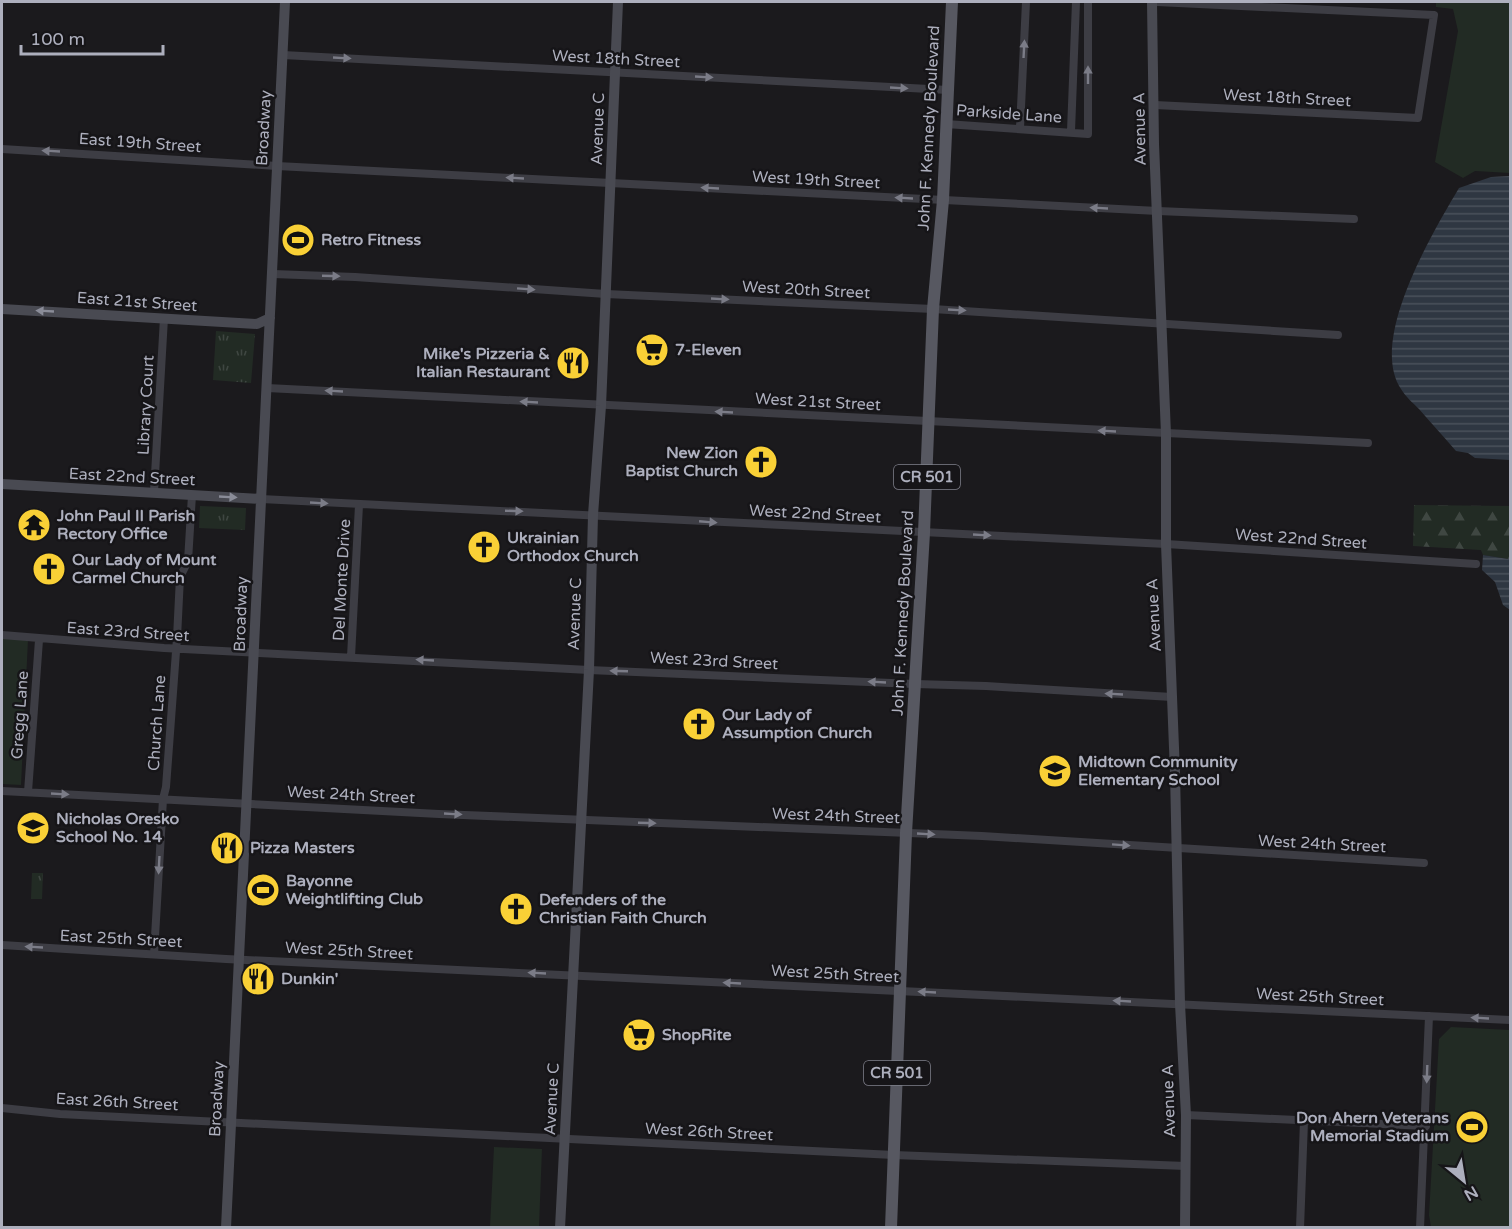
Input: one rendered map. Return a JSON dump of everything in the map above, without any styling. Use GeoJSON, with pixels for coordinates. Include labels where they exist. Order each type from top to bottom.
{"type":"FeatureCollection","features":[{"type":"Feature","properties":{"kind":"main road","name":"John F. Kennedy Boulevard"},"geometry":{"type":"LineString","coordinates":[[891,1227],[906,832],[930,421],[933,309],[943,200],[952,2]]}},
{"type":"Feature","properties":{"kind":"street","name":"Broadway"},"geometry":{"type":"LineString","coordinates":[[226,1227],[285,2]]}},
{"type":"Feature","properties":{"kind":"street","name":"Avenue C"},"geometry":{"type":"LineString","coordinates":[[560,1227],[589,670],[593,515],[601,406],[618,2]]}},
{"type":"Feature","properties":{"kind":"street"},"geometry":{"type":"LineString","coordinates":[[1020,128],[1026,2]]}},
{"type":"Feature","properties":{"kind":"street","name":"Parkside Lane"},"geometry":{"type":"LineString","coordinates":[[1071,131],[1076,2]]}},
{"type":"Feature","properties":{"kind":"street","name":"Parkside Lane"},"geometry":{"type":"LineString","coordinates":[[946,123],[1088,134],[1088,2]]}},
{"type":"Feature","properties":{"kind":"street","name":"West 18th Street"},"geometry":{"type":"LineString","coordinates":[[1155,2],[1434,15],[1418,118],[1155,105]]}},
{"type":"Feature","properties":{"kind":"street","name":"Avenue A"},"geometry":{"type":"LineString","coordinates":[[1155,2],[1154,144],[1166,434],[1166,544],[1180,1004],[1186,1115],[1185,1227]]}},
{"type":"Feature","properties":{"kind":"street","name":"West 18th Street"},"geometry":{"type":"LineString","coordinates":[[283,55],[948,90]]}},
{"type":"Feature","properties":{"kind":"street","name":"East 19th Street"},"geometry":{"type":"LineString","coordinates":[[2,149],[277,166]]}},
{"type":"Feature","properties":{"kind":"street","name":"West 19th Street"},"geometry":{"type":"LineString","coordinates":[[277,166],[1354,219]]}},
{"type":"Feature","properties":{"kind":"street","name":"West 20th Street"},"geometry":{"type":"LineString","coordinates":[[273,274],[355,277],[606,294],[933,309],[1338,334]]}},
{"type":"Feature","properties":{"kind":"street","name":"East 21st Street"},"geometry":{"type":"LineString","coordinates":[[2,309],[257,324],[270,318]]}},
{"type":"Feature","properties":{"kind":"street","name":"Library Court"},"geometry":{"type":"LineString","coordinates":[[154,492],[164,318]]}},
{"type":"Feature","properties":{"kind":"street","name":"West 21st Street"},"geometry":{"type":"LineString","coordinates":[[267,388],[1368,443]]}},
{"type":"Feature","properties":{"kind":"street","name":"East 22nd Street"},"geometry":{"type":"LineString","coordinates":[[2,484],[261,499]]}},
{"type":"Feature","properties":{"kind":"street","name":"Church Lane"},"geometry":{"type":"LineString","coordinates":[[154,954],[162,799],[166,787],[180,577],[188,561],[192,495]]}},
{"type":"Feature","properties":{"kind":"street","name":"West 22nd Street"},"geometry":{"type":"LineString","coordinates":[[261,499],[1166,544],[1476,564]]}},
{"type":"Feature","properties":{"kind":"street","name":"Del Monte Drive"},"geometry":{"type":"LineString","coordinates":[[351,657],[359,505]]}},
{"type":"Feature","properties":{"kind":"street","name":"East 23rd Street"},"geometry":{"type":"LineString","coordinates":[[2,635],[39,640],[254,652]]}},
{"type":"Feature","properties":{"kind":"street","name":"Gregg Lane"},"geometry":{"type":"LineString","coordinates":[[28,792],[39,640]]}},
{"type":"Feature","properties":{"kind":"street","name":"West 23rd Street"},"geometry":{"type":"LineString","coordinates":[[254,652],[589,670],[987,686],[1172,697]]}},
{"type":"Feature","properties":{"kind":"street","name":"West 24th Street"},"geometry":{"type":"LineString","coordinates":[[2,791],[581,820],[906,832],[1424,863]]}},
{"type":"Feature","properties":{"kind":"street","name":"East 25th Street"},"geometry":{"type":"LineString","coordinates":[[2,945],[239,959]]}},
{"type":"Feature","properties":{"kind":"street","name":"West 25th Street"},"geometry":{"type":"LineString","coordinates":[[239,959],[1510,1020]]}},
{"type":"Feature","properties":{"kind":"street"},"geometry":{"type":"LineString","coordinates":[[1420,1227],[1429,1016]]}},
{"type":"Feature","properties":{"kind":"street","name":"East 26th Street"},"geometry":{"type":"LineString","coordinates":[[2,1108],[60,1114],[231,1122]]}},
{"type":"Feature","properties":{"kind":"street"},"geometry":{"type":"LineString","coordinates":[[1186,1115],[1426,1126]]}},
{"type":"Feature","properties":{"kind":"street"},"geometry":{"type":"LineString","coordinates":[[1300,1227],[1304,1121]]}},
{"type":"Feature","properties":{"kind":"street","name":"West 26th Street"},"geometry":{"type":"LineString","coordinates":[[231,1122],[894,1155],[1185,1166]]}},
{"type":"Feature","properties":{"kind":"green space"},"geometry":{"type":"Polygon","coordinates":[[[1436,2],[1510,2],[1510,173],[1475,171],[1463,178],[1435,162],[1458,31],[1453,9],[1436,7],[1436,2]]]}},
{"type":"Feature","properties":{"kind":"green space"},"geometry":{"type":"Polygon","coordinates":[[[216,331],[255,334],[251,383],[213,380],[216,331]]]}},
{"type":"Feature","properties":{"kind":"green space"},"geometry":{"type":"Polygon","coordinates":[[[1414,505],[1510,506],[1510,556],[1508,559],[1483,555],[1481,550],[1413,546],[1414,505]]]}},
{"type":"Feature","properties":{"kind":"green space"},"geometry":{"type":"Polygon","coordinates":[[[200,506],[246,508],[245,530],[199,528],[200,506]]]}},
{"type":"Feature","properties":{"kind":"green space"},"geometry":{"type":"Polygon","coordinates":[[[2,638],[28,640],[21,785],[2,784],[2,638]]]}},
{"type":"Feature","properties":{"kind":"green space"},"geometry":{"type":"Polygon","coordinates":[[[32,873],[43,873],[42,899],[31,899],[32,873]]]}},
{"type":"Feature","properties":{"kind":"green space","name":"Don Ahern Veterans Memorial Stadium"},"geometry":{"type":"Polygon","coordinates":[[[1451,1027],[1510,1030],[1510,1227],[1431,1227],[1429,1215],[1439,1039],[1451,1027]]]}},
{"type":"Feature","properties":{"kind":"green space"},"geometry":{"type":"Polygon","coordinates":[[[494,1147],[542,1149],[539,1227],[490,1227],[494,1147]]]}},
{"type":"Feature","properties":{"kind":"shaded area"},"geometry":{"type":"Polygon","coordinates":[[[1510,176],[1510,460],[1475,458],[1468,453],[1456,451],[1403,392],[1393,368],[1392,343],[1398,315],[1408,287],[1434,231],[1459,188],[1491,177],[1510,176]]]}},
{"type":"Feature","properties":{"kind":"shaded area"},"geometry":{"type":"Polygon","coordinates":[[[1483,555],[1508,559],[1510,556],[1510,610],[1503,605],[1495,582],[1482,570],[1483,555]]]}},
{"type":"Feature","properties":{"kind":"place","name":"Retro Fitness"},"geometry":{"type":"Point","coordinates":[298,240]}},
{"type":"Feature","properties":{"kind":"place","name":"7-Eleven"},"geometry":{"type":"Point","coordinates":[652,350]}},
{"type":"Feature","properties":{"kind":"place","name":"Mike's Pizzeria & Italian Restaurant"},"geometry":{"type":"Point","coordinates":[573,363]}},
{"type":"Feature","properties":{"kind":"place","name":"New Zion Baptist Church"},"geometry":{"type":"Point","coordinates":[761,462]}},
{"type":"Feature","properties":{"kind":"place","name":"John Paul II Parish Rectory Office"},"geometry":{"type":"Point","coordinates":[34,525]}},
{"type":"Feature","properties":{"kind":"place","name":"Ukrainian Orthodox Church"},"geometry":{"type":"Point","coordinates":[484,547]}},
{"type":"Feature","properties":{"kind":"place","name":"Our Lady of Mount Carmel Church"},"geometry":{"type":"Point","coordinates":[49,569]}},
{"type":"Feature","properties":{"kind":"place","name":"Our Lady of Assumption Church"},"geometry":{"type":"Point","coordinates":[699,724]}},
{"type":"Feature","properties":{"kind":"place","name":"Midtown Community Elementary School"},"geometry":{"type":"Point","coordinates":[1055,771]}},
{"type":"Feature","properties":{"kind":"place","name":"Nicholas Oresko School No. 14"},"geometry":{"type":"Point","coordinates":[33,828]}},
{"type":"Feature","properties":{"kind":"place","name":"Pizza Masters"},"geometry":{"type":"Point","coordinates":[227,848]}},
{"type":"Feature","properties":{"kind":"place","name":"Bayonne Weightlifting Club"},"geometry":{"type":"Point","coordinates":[263,890]}},
{"type":"Feature","properties":{"kind":"place","name":"Defenders of the Christian Faith Church"},"geometry":{"type":"Point","coordinates":[516,909]}},
{"type":"Feature","properties":{"kind":"place","name":"Dunkin'"},"geometry":{"type":"Point","coordinates":[258,979]}},
{"type":"Feature","properties":{"kind":"place","name":"ShopRite"},"geometry":{"type":"Point","coordinates":[639,1035]}},
{"type":"Feature","properties":{"kind":"place","name":"Don Ahern Veterans Memorial Stadium"},"geometry":{"type":"Point","coordinates":[1472,1127]}}]}
